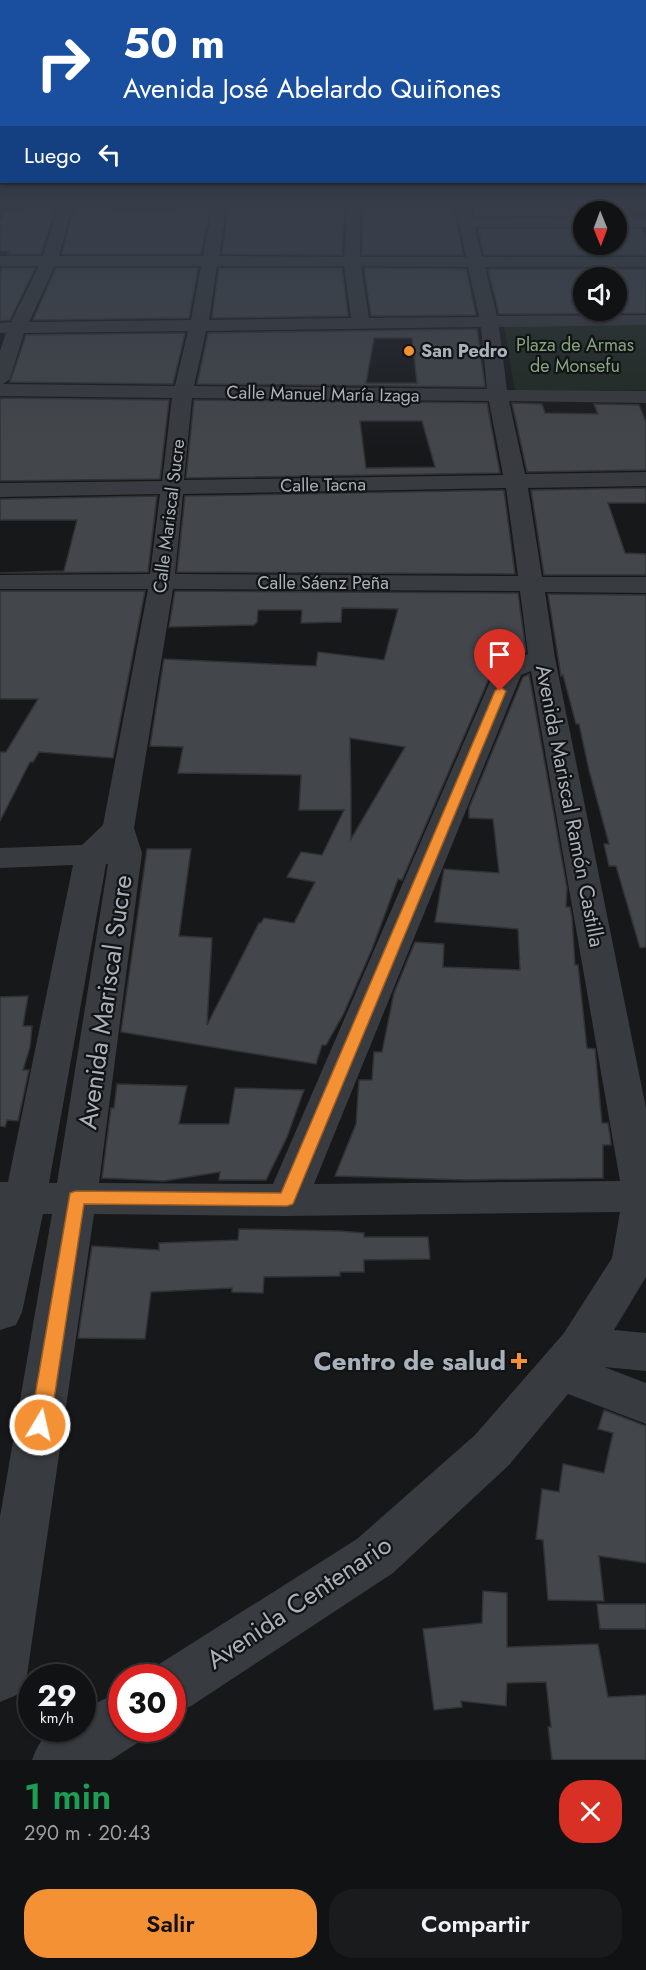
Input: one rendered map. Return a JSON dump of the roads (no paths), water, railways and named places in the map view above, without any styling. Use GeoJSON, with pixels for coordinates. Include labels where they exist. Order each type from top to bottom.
{"type":"FeatureCollection","features":[{"type":"Feature","properties":{"kind":"street"},"geometry":{"type":"LineString","coordinates":[[0,379],[9,328],[34,286]]}},
{"type":"Feature","properties":{"kind":"street","name":"Calle Mariscal Sucre"},"geometry":{"type":"LineString","coordinates":[[112,845],[162,581],[183,392],[206,286]]}},
{"type":"Feature","properties":{"kind":"street"},"geometry":{"type":"LineString","coordinates":[[356,286],[361,323]]}},
{"type":"Feature","properties":{"kind":"street","name":"Avenida Mariscal Ramón Castilla"},"geometry":{"type":"LineString","coordinates":[[481,286],[489,320],[498,397],[516,482],[542,658],[645,1196]]}},
{"type":"Feature","properties":{"kind":"street"},"geometry":{"type":"LineString","coordinates":[[9,328],[489,320],[646,320]]}},
{"type":"Feature","properties":{"kind":"street","name":"Calle Manuel María Izaga"},"geometry":{"type":"LineString","coordinates":[[0,390],[646,397]]}},
{"type":"Feature","properties":{"kind":"street","name":"Calle Tacna"},"geometry":{"type":"LineString","coordinates":[[0,490],[646,479]]}},
{"type":"Feature","properties":{"kind":"street","name":"Calle Sáenz Peña"},"geometry":{"type":"LineString","coordinates":[[0,582],[646,585]]}},
{"type":"Feature","properties":{"kind":"street"},"geometry":{"type":"LineString","coordinates":[[287,1200],[509,670],[542,658]]}},
{"type":"Feature","properties":{"kind":"street"},"geometry":{"type":"LineString","coordinates":[[0,858],[112,845]]}},
{"type":"Feature","properties":{"kind":"street","name":"Avenida Mariscal Sucre"},"geometry":{"type":"LineString","coordinates":[[0,1312],[13,1197],[112,845]]}},
{"type":"Feature","properties":{"kind":"street","name":"Avenida Mariscal Sucre"},"geometry":{"type":"LineString","coordinates":[[0,1676],[76,1197],[112,845]]}},
{"type":"Feature","properties":{"kind":"street"},"geometry":{"type":"LineString","coordinates":[[13,1197],[287,1200],[645,1196]]}},
{"type":"Feature","properties":{"kind":"street","name":"Avenida Centenario"},"geometry":{"type":"LineString","coordinates":[[186,1678],[375,1556],[492,1450],[570,1358],[633,1261],[645,1196]]}},
{"type":"Feature","properties":{"kind":"street"},"geometry":{"type":"LineString","coordinates":[[570,1358],[646,1352]]}},
{"type":"Feature","properties":{"kind":"street"},"geometry":{"type":"LineString","coordinates":[[570,1358],[646,1404]]}},
{"type":"Feature","properties":{"kind":"street"},"geometry":{"type":"LineString","coordinates":[[60,1760],[108,1729]]}},
{"type":"Feature","properties":{"kind":"place","name":"San Pedro"},"geometry":{"type":"Point","coordinates":[409,351]}},
{"type":"Feature","properties":{"kind":"place","name":"Centro de salud"},"geometry":{"type":"Point","coordinates":[519,1361]}},
{"type":"Feature","properties":{"kind":"park label","name":"Plaza de Armas de Monsefu"},"geometry":{"type":"Point","coordinates":[575,355]}}]}
